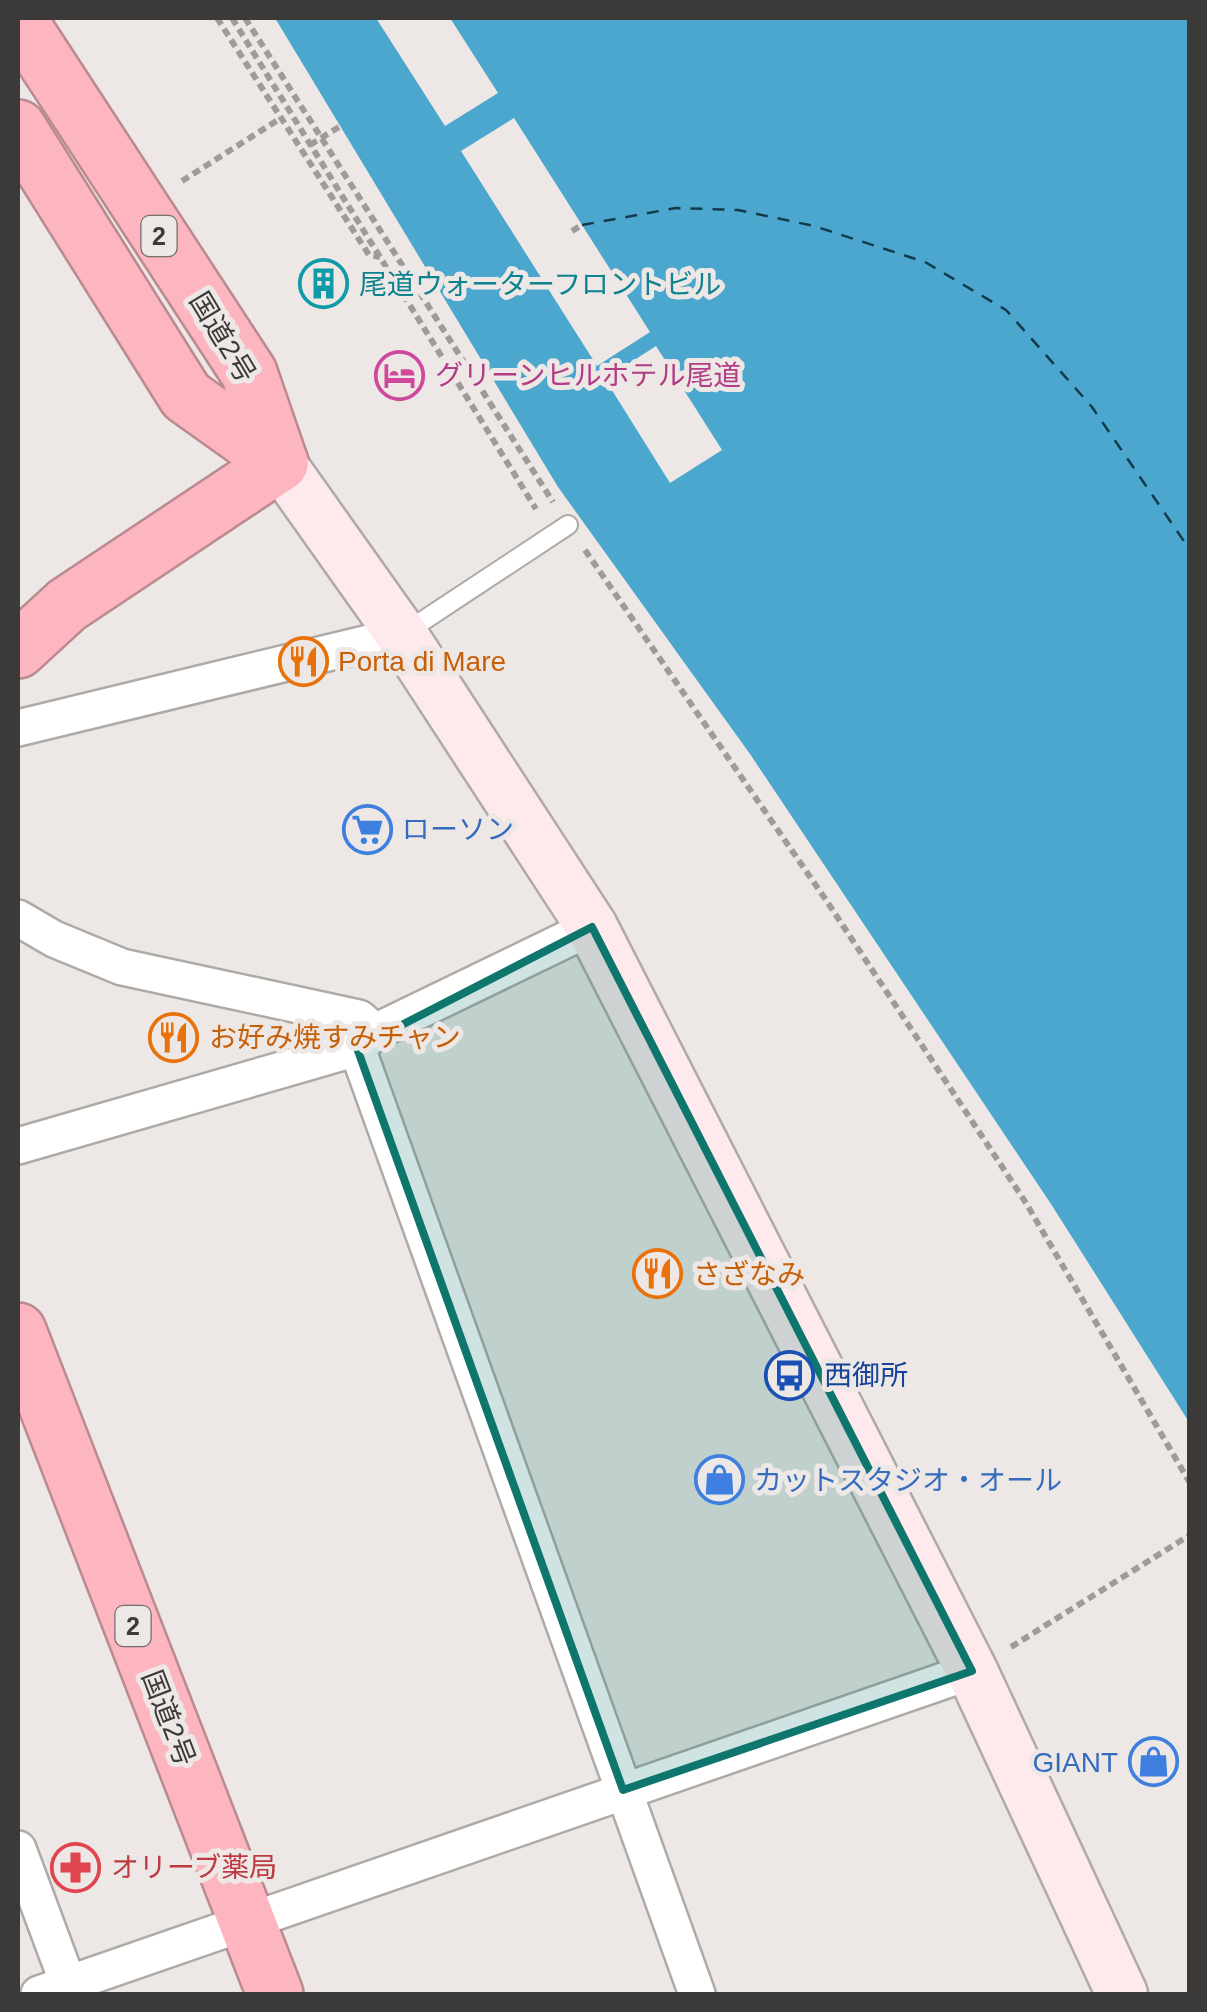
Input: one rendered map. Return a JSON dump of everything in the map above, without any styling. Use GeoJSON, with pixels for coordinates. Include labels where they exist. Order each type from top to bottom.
{"type":"FeatureCollection","features":[{"type":"Feature","properties":{"kind":"highway","name":"国道2号"},"geometry":{"type":"LineString","coordinates":[[18,19],[249,373],[280,462]]}},
{"type":"Feature","properties":{"kind":"highway","name":"国道2号"},"geometry":{"type":"LineString","coordinates":[[18,128],[186,396],[280,462]]}},
{"type":"Feature","properties":{"kind":"highway"},"geometry":{"type":"LineString","coordinates":[[18,650],[67,605],[280,462]]}},
{"type":"Feature","properties":{"kind":"highway","name":"国道2号"},"geometry":{"type":"LineString","coordinates":[[18,1331],[276,1994]]}},
{"type":"Feature","properties":{"kind":"street"},"geometry":{"type":"LineString","coordinates":[[280,462],[402,635],[592,927],[972,1671],[1122,1994]]}},
{"type":"Feature","properties":{"kind":"street"},"geometry":{"type":"LineString","coordinates":[[18,728],[402,635]]}},
{"type":"Feature","properties":{"kind":"street"},"geometry":{"type":"LineString","coordinates":[[18,918],[54,939],[122,967],[359,1018],[623,1790],[697,1994]]}},
{"type":"Feature","properties":{"kind":"street"},"geometry":{"type":"LineString","coordinates":[[18,1146],[366,1040],[592,927]]}},
{"type":"Feature","properties":{"kind":"street"},"geometry":{"type":"LineString","coordinates":[[18,1849],[60,1991],[623,1790],[972,1671]]}},
{"type":"Feature","properties":{"kind":"lane"},"geometry":{"type":"LineString","coordinates":[[402,635],[560,530]]}},
{"type":"Feature","properties":{"kind":"path"},"geometry":{"type":"LineString","coordinates":[[216,18],[369,255],[380,258]]}},
{"type":"Feature","properties":{"kind":"path"},"geometry":{"type":"LineString","coordinates":[[232,18],[380,258],[560,530],[826,900],[1026,1203],[1190,1483]]}},
{"type":"Feature","properties":{"kind":"path"},"geometry":{"type":"LineString","coordinates":[[245,18],[560,530]]}},
{"type":"Feature","properties":{"kind":"path"},"geometry":{"type":"LineString","coordinates":[[169,190],[290,112]]}},
{"type":"Feature","properties":{"kind":"path"},"geometry":{"type":"LineString","coordinates":[[310,145],[342,125]]}},
{"type":"Feature","properties":{"kind":"path"},"geometry":{"type":"LineString","coordinates":[[572,231],[582,225]]}},
{"type":"Feature","properties":{"kind":"path"},"geometry":{"type":"LineString","coordinates":[[972,1671],[1190,1535]]}},
{"type":"Feature","properties":{"kind":"highlighted area"},"geometry":{"type":"Polygon","coordinates":[[[592,927],[972,1671],[623,1790],[357,1048],[592,927]]]}},
{"type":"Feature","properties":{"kind":"water"},"geometry":{"type":"Polygon","coordinates":[[[275,18],[1189,18],[1189,1422],[1051,1204],[750,754],[558,487],[275,18]]]}},
{"type":"Feature","properties":{"kind":"pier"},"geometry":{"type":"Polygon","coordinates":[[[376,18],[450,18],[498,93],[445,126],[376,18]]]}},
{"type":"Feature","properties":{"kind":"pier"},"geometry":{"type":"Polygon","coordinates":[[[514,118],[650,332],[597,366],[461,151],[514,118]]]}},
{"type":"Feature","properties":{"kind":"pier"},"geometry":{"type":"Polygon","coordinates":[[[656,346],[722,450],[670,483],[605,379],[656,346]]]}},
{"type":"Feature","properties":{"kind":"ferry route"},"geometry":{"type":"LineString","coordinates":[[582,225],[676,208],[738,210],[814,226],[925,262],[1006,310],[1092,407],[1190,550]]}},
{"type":"Feature","properties":{"kind":"place","name":"尾道ウォーターフロントビル"},"geometry":{"type":"Point","coordinates":[324,284]}},
{"type":"Feature","properties":{"kind":"place","name":"グリーンヒルホテル尾道"},"geometry":{"type":"Point","coordinates":[400,375]}},
{"type":"Feature","properties":{"kind":"place","name":"Porta di Mare"},"geometry":{"type":"Point","coordinates":[303,661]}},
{"type":"Feature","properties":{"kind":"place","name":"ローソン"},"geometry":{"type":"Point","coordinates":[367,829]}},
{"type":"Feature","properties":{"kind":"place","name":"お好み焼すみチャン"},"geometry":{"type":"Point","coordinates":[174,1037]}},
{"type":"Feature","properties":{"kind":"place","name":"さざなみ"},"geometry":{"type":"Point","coordinates":[658,1274]}},
{"type":"Feature","properties":{"kind":"place","name":"西御所"},"geometry":{"type":"Point","coordinates":[789,1375]}},
{"type":"Feature","properties":{"kind":"place","name":"カットスタジオ・オール"},"geometry":{"type":"Point","coordinates":[719,1480]}},
{"type":"Feature","properties":{"kind":"place","name":"GIANT"},"geometry":{"type":"Point","coordinates":[1153,1762]}},
{"type":"Feature","properties":{"kind":"place","name":"オリーブ薬局"},"geometry":{"type":"Point","coordinates":[76,1867]}}]}
